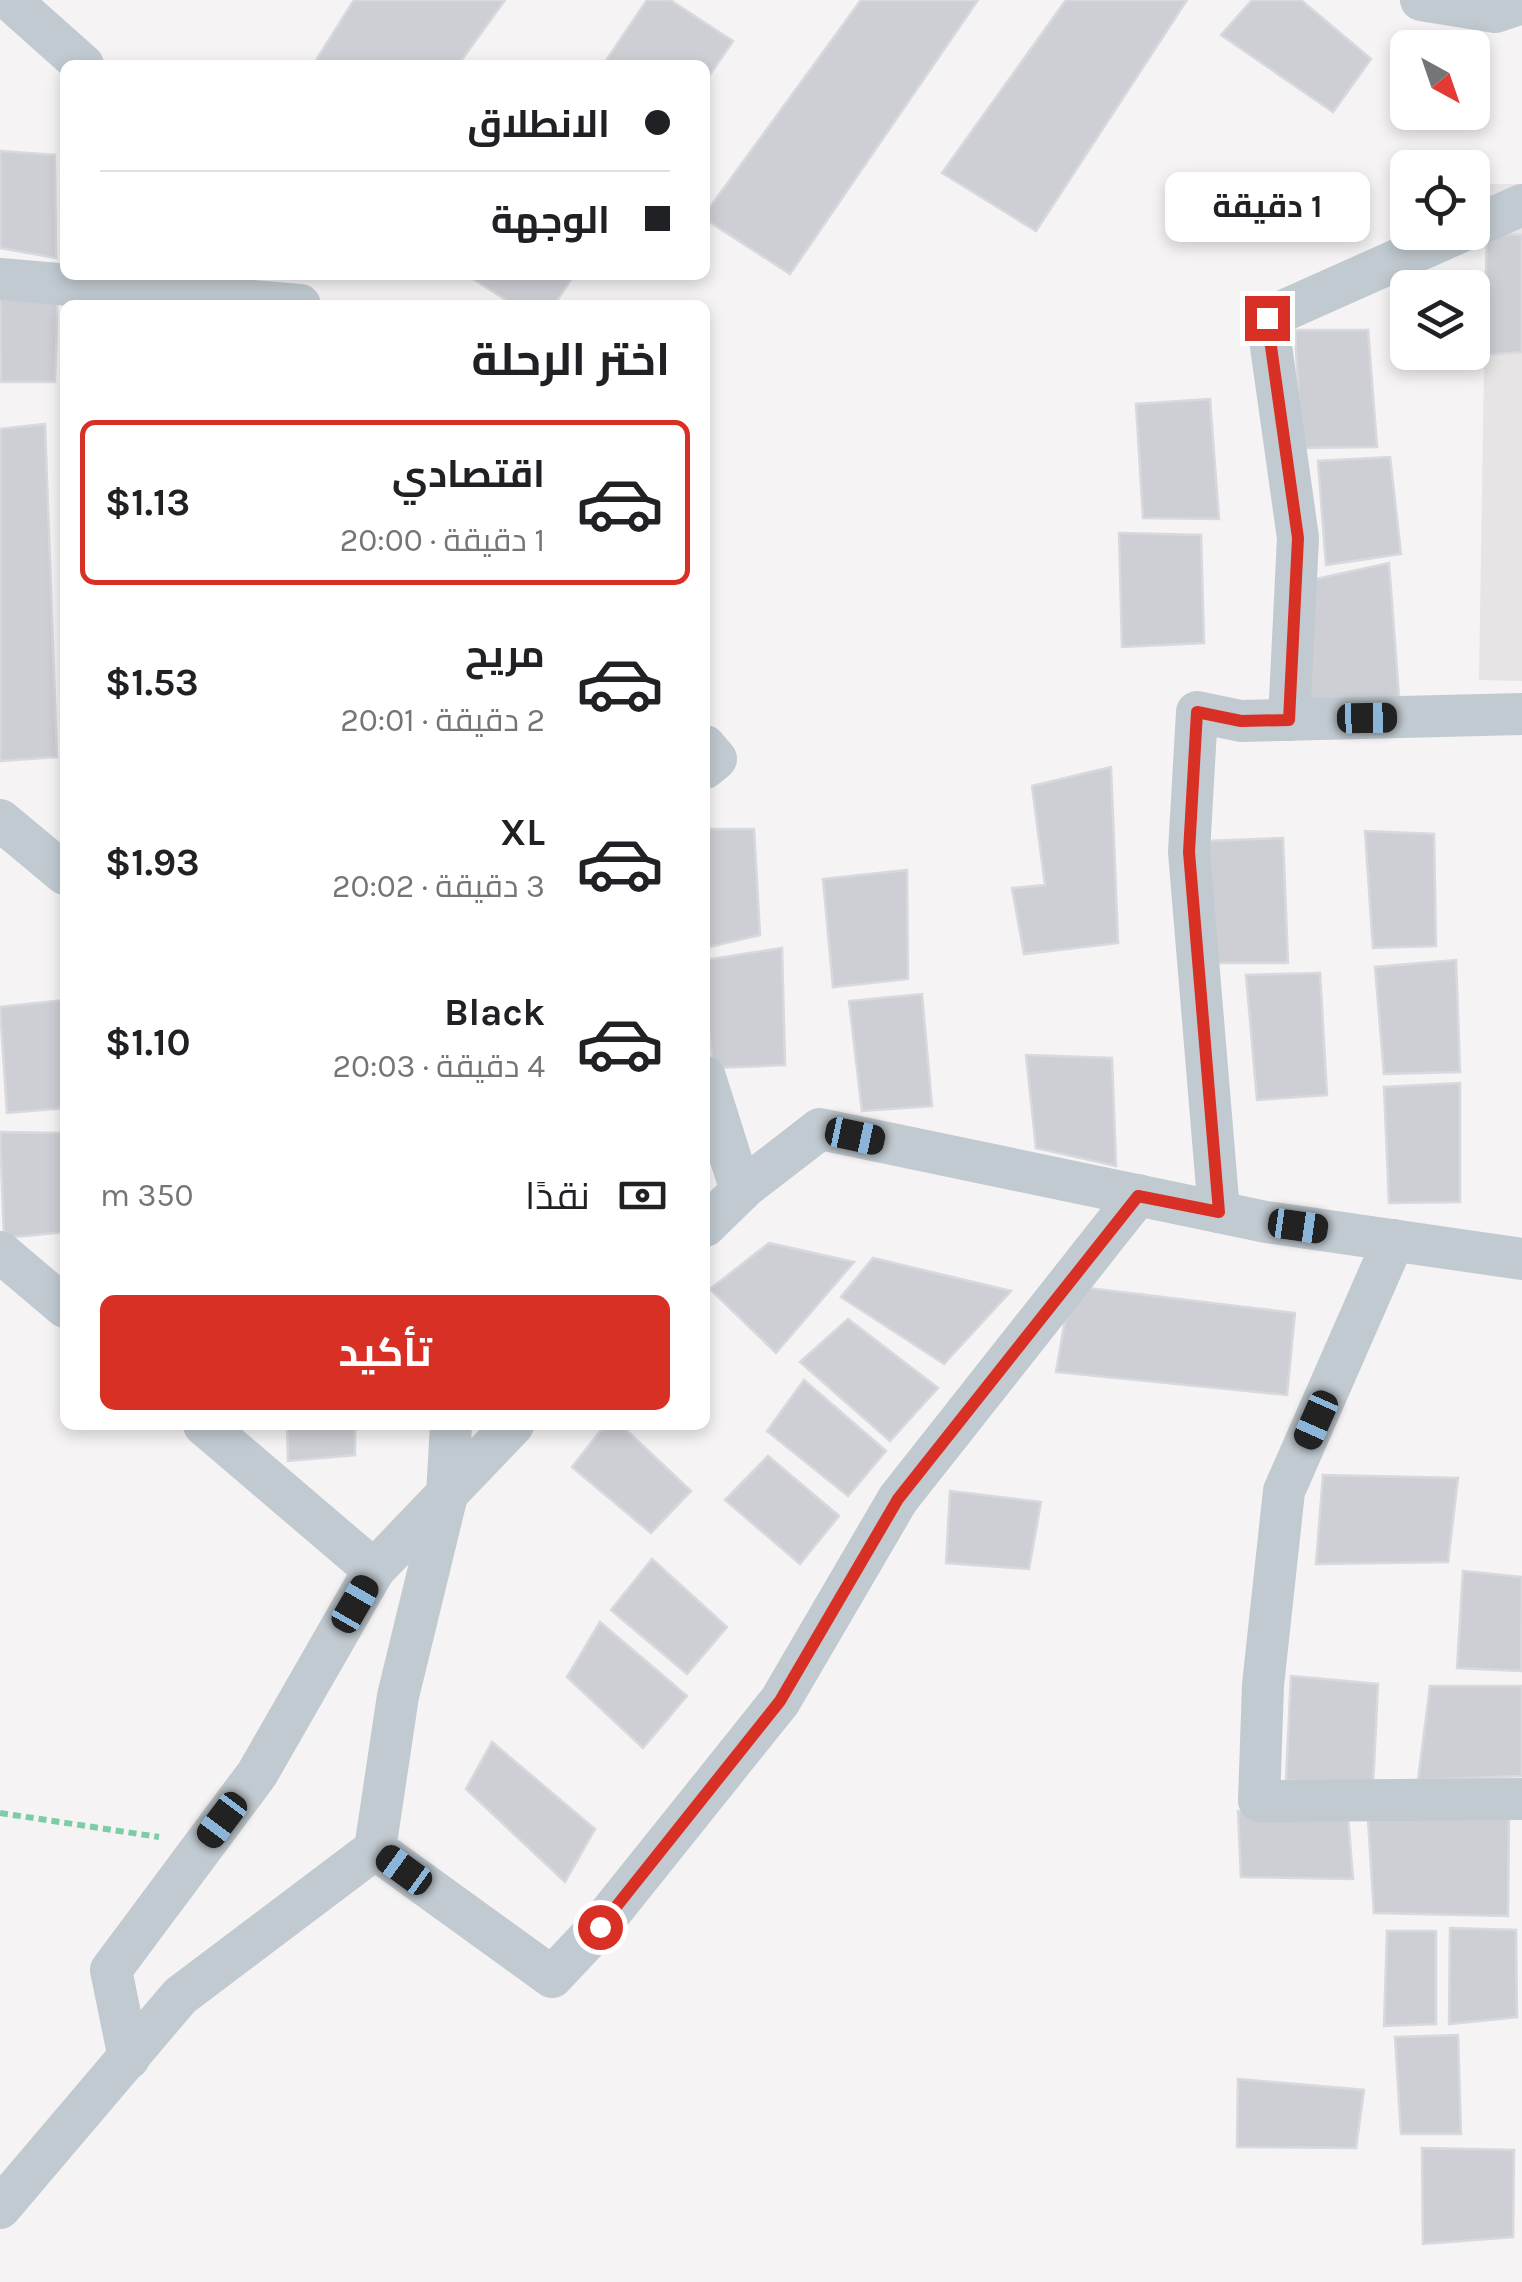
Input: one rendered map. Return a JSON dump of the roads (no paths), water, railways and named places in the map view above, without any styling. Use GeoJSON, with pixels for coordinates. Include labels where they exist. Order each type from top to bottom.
{"type":"FeatureCollection","features":[{"type":"Feature","properties":{"kind":"street"},"geometry":{"type":"LineString","coordinates":[[10,0],[77,60]]}},
{"type":"Feature","properties":{"kind":"street"},"geometry":{"type":"LineString","coordinates":[[1421,0],[1495,12],[1522,2]]}},
{"type":"Feature","properties":{"kind":"street"},"geometry":{"type":"LineString","coordinates":[[1490,219],[1522,205]]}},
{"type":"Feature","properties":{"kind":"street"},"geometry":{"type":"LineString","coordinates":[[1289,720],[1298,538],[1267,318],[1420,250]]}},
{"type":"Feature","properties":{"kind":"street"},"geometry":{"type":"LineString","coordinates":[[0,280],[249,300]]}},
{"type":"Feature","properties":{"kind":"street"},"geometry":{"type":"LineString","coordinates":[[1219,1212],[1189,852],[1197,712],[1241,721],[1522,714]]}},
{"type":"Feature","properties":{"kind":"street"},"geometry":{"type":"LineString","coordinates":[[0,820],[60,870]]}},
{"type":"Feature","properties":{"kind":"street"},"geometry":{"type":"LineString","coordinates":[[710,1093],[741,1191]]}},
{"type":"Feature","properties":{"kind":"street"},"geometry":{"type":"LineString","coordinates":[[710,1221],[741,1191],[820,1129],[1219,1212],[1522,1258]]}},
{"type":"Feature","properties":{"kind":"street"},"geometry":{"type":"LineString","coordinates":[[374,1849],[552,1977],[600,1927],[780,1701],[898,1499],[1138,1196]]}},
{"type":"Feature","properties":{"kind":"street"},"geometry":{"type":"LineString","coordinates":[[1394,1240],[1284,1491],[1263,1684],[1259,1801],[1522,1799]]}},
{"type":"Feature","properties":{"kind":"street"},"geometry":{"type":"LineString","coordinates":[[0,1252],[60,1303]]}},
{"type":"Feature","properties":{"kind":"street"},"geometry":{"type":"LineString","coordinates":[[210,1430],[374,1570]]}},
{"type":"Feature","properties":{"kind":"street"},"geometry":{"type":"LineString","coordinates":[[0,2208],[180,1996],[374,1849],[398,1696],[447,1495],[451,1430]]}},
{"type":"Feature","properties":{"kind":"street"},"geometry":{"type":"LineString","coordinates":[[129,2058],[111,1970],[257,1774],[374,1570],[508,1430]]}}]}
